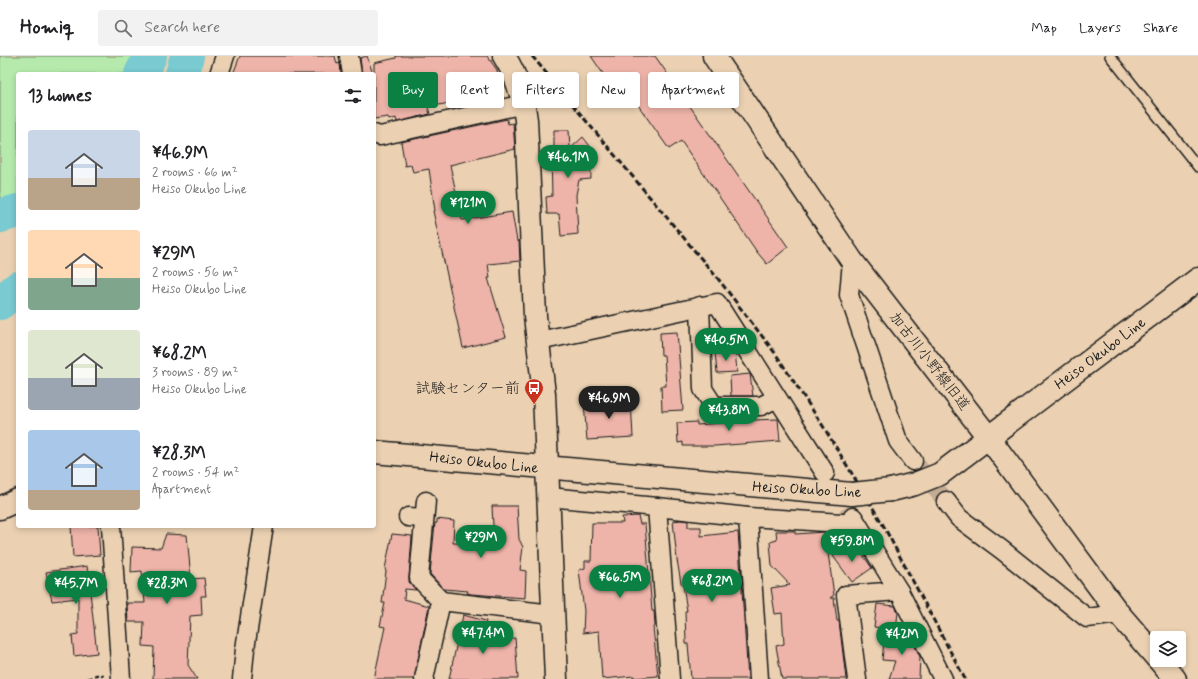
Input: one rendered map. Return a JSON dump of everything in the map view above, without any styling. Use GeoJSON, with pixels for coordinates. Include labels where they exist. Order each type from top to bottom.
{"type":"FeatureCollection","features":[{"type":"Feature","properties":{"kind":"street"},"geometry":{"type":"LineString","coordinates":[[220,72],[225,56]]}},
{"type":"Feature","properties":{"kind":"street"},"geometry":{"type":"LineString","coordinates":[[349,56],[352,72]]}},
{"type":"Feature","properties":{"kind":"street"},"geometry":{"type":"LineString","coordinates":[[504,56],[512,72]]}},
{"type":"Feature","properties":{"kind":"street","name":"加古川小野線旧道"},"geometry":{"type":"LineString","coordinates":[[714,56],[852,261],[997,431],[1119,614],[1150,650]]}},
{"type":"Feature","properties":{"kind":"street"},"geometry":{"type":"LineString","coordinates":[[376,135],[380,136],[512,107]]}},
{"type":"Feature","properties":{"kind":"street"},"geometry":{"type":"LineString","coordinates":[[524,108],[535,316],[543,369],[556,679]]}},
{"type":"Feature","properties":{"kind":"street"},"geometry":{"type":"LineString","coordinates":[[852,261],[849,295],[898,441],[913,461]]}},
{"type":"Feature","properties":{"kind":"street","name":"Heiso Okubo Line"},"geometry":{"type":"LineString","coordinates":[[376,452],[852,494],[891,490],[915,484],[940,474],[1198,279]]}},
{"type":"Feature","properties":{"kind":"street"},"geometry":{"type":"LineString","coordinates":[[539,340],[708,305]]}},
{"type":"Feature","properties":{"kind":"street"},"geometry":{"type":"LineString","coordinates":[[708,305],[777,398],[825,473]]}},
{"type":"Feature","properties":{"kind":"street"},"geometry":{"type":"LineString","coordinates":[[708,305],[703,389],[714,406],[761,406],[777,398]]}},
{"type":"Feature","properties":{"kind":"street"},"geometry":{"type":"LineString","coordinates":[[548,497],[748,517],[855,521],[898,591],[943,679]]}},
{"type":"Feature","properties":{"kind":"street"},"geometry":{"type":"LineString","coordinates":[[0,508],[16,501]]}},
{"type":"Feature","properties":{"kind":"street"},"geometry":{"type":"LineString","coordinates":[[946,501],[959,518],[1002,550],[1087,618],[1119,614]]}},
{"type":"Feature","properties":{"kind":"street"},"geometry":{"type":"LineString","coordinates":[[656,507],[670,679]]}},
{"type":"Feature","properties":{"kind":"street"},"geometry":{"type":"LineString","coordinates":[[419,512],[419,578],[441,601],[553,614]]}},
{"type":"Feature","properties":{"kind":"street"},"geometry":{"type":"LineString","coordinates":[[748,517],[759,679]]}},
{"type":"Feature","properties":{"kind":"street"},"geometry":{"type":"LineString","coordinates":[[111,528],[121,679]]}},
{"type":"Feature","properties":{"kind":"street"},"geometry":{"type":"LineString","coordinates":[[242,679],[245,649],[264,528]]}},
{"type":"Feature","properties":{"kind":"street"},"geometry":{"type":"LineString","coordinates":[[857,679],[846,595],[898,591]]}},
{"type":"Feature","properties":{"kind":"street"},"geometry":{"type":"LineString","coordinates":[[424,679],[441,601]]}},
{"type":"Feature","properties":{"kind":"street","name":"加古川小野線旧道"},"geometry":{"type":"LineString","coordinates":[[1165,667],[1175,679]]}},
{"type":"Feature","properties":{"kind":"lane"},"geometry":{"type":"LineString","coordinates":[[1110,56],[1198,167]]}},
{"type":"Feature","properties":{"kind":"green space"},"geometry":{"type":"Polygon","coordinates":[[[0,56],[137,56],[127,72],[16,72],[16,197],[0,199],[0,56]]]}},
{"type":"Feature","properties":{"kind":"building"},"geometry":{"type":"Polygon","coordinates":[[[240,56],[335,56],[337,64],[340,63],[341,72],[234,72],[240,56]]]}},
{"type":"Feature","properties":{"kind":"building"},"geometry":{"type":"Polygon","coordinates":[[[367,56],[372,72],[362,72],[360,58],[367,56]]]}},
{"type":"Feature","properties":{"kind":"building"},"geometry":{"type":"Polygon","coordinates":[[[396,56],[487,56],[497,72],[446,72],[446,104],[438,105],[438,72],[388,72],[388,108],[428,108],[430,114],[397,122],[396,118],[389,120],[388,117],[376,119],[376,72],[374,72],[374,63],[396,58],[396,56]]]}},
{"type":"Feature","properties":{"kind":"building"},"geometry":{"type":"Polygon","coordinates":[[[591,56],[655,56],[666,72],[648,72],[648,108],[691,108],[788,247],[767,264],[757,252],[681,141],[669,149],[640,108],[640,72],[602,72],[591,56]]]}},
{"type":"Feature","properties":{"kind":"building"},"geometry":{"type":"Polygon","coordinates":[[[507,119],[508,124],[513,123],[515,149],[450,165],[462,220],[512,212],[517,241],[519,241],[520,261],[488,264],[490,278],[488,278],[506,337],[463,348],[433,211],[435,211],[429,169],[413,172],[411,165],[405,166],[401,142],[507,119]]]}},
{"type":"Feature","properties":{"kind":"building"},"geometry":{"type":"Polygon","coordinates":[[[554,130],[569,130],[570,149],[583,137],[590,146],[591,179],[579,180],[576,195],[578,234],[561,236],[559,214],[547,214],[546,197],[552,196],[551,155],[554,154],[554,130]]]}},
{"type":"Feature","properties":{"kind":"building"},"geometry":{"type":"Polygon","coordinates":[[[677,332],[683,410],[662,411],[661,386],[666,386],[664,355],[661,355],[660,333],[677,332]]]}},
{"type":"Feature","properties":{"kind":"building"},"geometry":{"type":"Polygon","coordinates":[[[735,350],[737,372],[717,373],[715,352],[735,350]]]}},
{"type":"Feature","properties":{"kind":"building"},"geometry":{"type":"Polygon","coordinates":[[[750,374],[753,396],[731,396],[730,376],[750,374]]]}},
{"type":"Feature","properties":{"kind":"building"},"geometry":{"type":"Polygon","coordinates":[[[631,401],[633,437],[587,440],[584,403],[631,401]]]}},
{"type":"Feature","properties":{"kind":"building"},"geometry":{"type":"Polygon","coordinates":[[[732,416],[754,416],[754,420],[778,419],[780,441],[715,446],[683,446],[683,442],[678,443],[677,423],[697,422],[697,425],[733,422],[732,416]]]}},
{"type":"Feature","properties":{"kind":"building"},"geometry":{"type":"Polygon","coordinates":[[[492,506],[517,506],[519,539],[523,547],[520,570],[526,571],[525,598],[471,594],[467,593],[468,591],[444,589],[430,574],[435,523],[437,523],[437,519],[454,521],[453,543],[494,544],[492,506]]]}},
{"type":"Feature","properties":{"kind":"building"},"geometry":{"type":"Polygon","coordinates":[[[638,516],[640,524],[645,524],[652,611],[654,611],[655,626],[653,627],[658,676],[634,678],[634,676],[602,679],[599,631],[583,633],[584,611],[579,570],[585,568],[585,561],[591,561],[592,523],[623,523],[622,517],[638,516]]]}},
{"type":"Feature","properties":{"kind":"building"},"geometry":{"type":"Polygon","coordinates":[[[673,521],[688,521],[688,527],[701,527],[701,536],[738,532],[748,679],[691,679],[688,644],[686,644],[685,611],[687,611],[677,560],[673,521]]]}},
{"type":"Feature","properties":{"kind":"building"},"geometry":{"type":"Polygon","coordinates":[[[71,528],[98,528],[100,555],[73,557],[71,528]]]}},
{"type":"Feature","properties":{"kind":"building"},"geometry":{"type":"Polygon","coordinates":[[[776,531],[795,531],[795,534],[825,532],[834,595],[830,598],[834,598],[837,621],[839,621],[846,679],[782,679],[776,646],[784,644],[782,613],[775,614],[771,588],[790,585],[772,566],[770,542],[777,540],[776,531]]]}},
{"type":"Feature","properties":{"kind":"building"},"geometry":{"type":"Polygon","coordinates":[[[166,534],[187,535],[191,579],[204,578],[206,596],[201,596],[202,615],[190,616],[188,665],[197,679],[153,679],[154,647],[143,646],[144,622],[128,622],[127,603],[145,603],[142,571],[131,572],[132,547],[161,548],[166,534]]]}},
{"type":"Feature","properties":{"kind":"building"},"geometry":{"type":"Polygon","coordinates":[[[392,534],[412,536],[409,582],[416,590],[405,589],[404,599],[429,606],[414,679],[374,679],[385,627],[380,626],[385,603],[382,603],[385,569],[392,534]]]}},
{"type":"Feature","properties":{"kind":"building"},"geometry":{"type":"Polygon","coordinates":[[[849,543],[856,554],[860,551],[872,568],[852,582],[833,556],[849,543]]]}},
{"type":"Feature","properties":{"kind":"building"},"geometry":{"type":"Polygon","coordinates":[[[87,566],[97,653],[74,656],[72,635],[78,634],[78,598],[52,601],[46,572],[87,566]]]}},
{"type":"Feature","properties":{"kind":"building"},"geometry":{"type":"Polygon","coordinates":[[[877,604],[895,606],[898,612],[896,630],[874,627],[877,604]]]}},
{"type":"Feature","properties":{"kind":"building"},"geometry":{"type":"Polygon","coordinates":[[[463,615],[486,621],[480,642],[515,638],[518,679],[449,679],[463,615]]]}},
{"type":"Feature","properties":{"kind":"building"},"geometry":{"type":"Polygon","coordinates":[[[885,632],[909,635],[910,642],[913,642],[920,657],[919,679],[889,679],[895,661],[882,660],[885,632]]]}},
{"type":"Feature","properties":{"kind":"waterway"},"geometry":{"type":"LineString","coordinates":[[142,72],[150,56]]}},
{"type":"Feature","properties":{"kind":"waterway"},"geometry":{"type":"LineString","coordinates":[[183,72],[187,56]]}},
{"type":"Feature","properties":{"kind":"waterway"},"geometry":{"type":"LineString","coordinates":[[0,216],[16,212]]}},
{"type":"Feature","properties":{"kind":"waterway"},"geometry":{"type":"LineString","coordinates":[[0,303],[16,290]]}},
{"type":"Feature","properties":{"kind":"tunnel"},"geometry":{"type":"LineString","coordinates":[[913,461],[946,501]]}},
{"type":"Feature","properties":{"kind":"tunnel"},"geometry":{"type":"LineString","coordinates":[[832,484],[853,517]]}},
{"type":"Feature","properties":{"kind":"railway"},"geometry":{"type":"LineString","coordinates":[[532,56],[719,280],[775,353],[823,426],[882,523],[965,679]]}},
{"type":"Feature","properties":{"kind":"place","name":"試験センター前"},"geometry":{"type":"Point","coordinates":[534,405]}}]}
